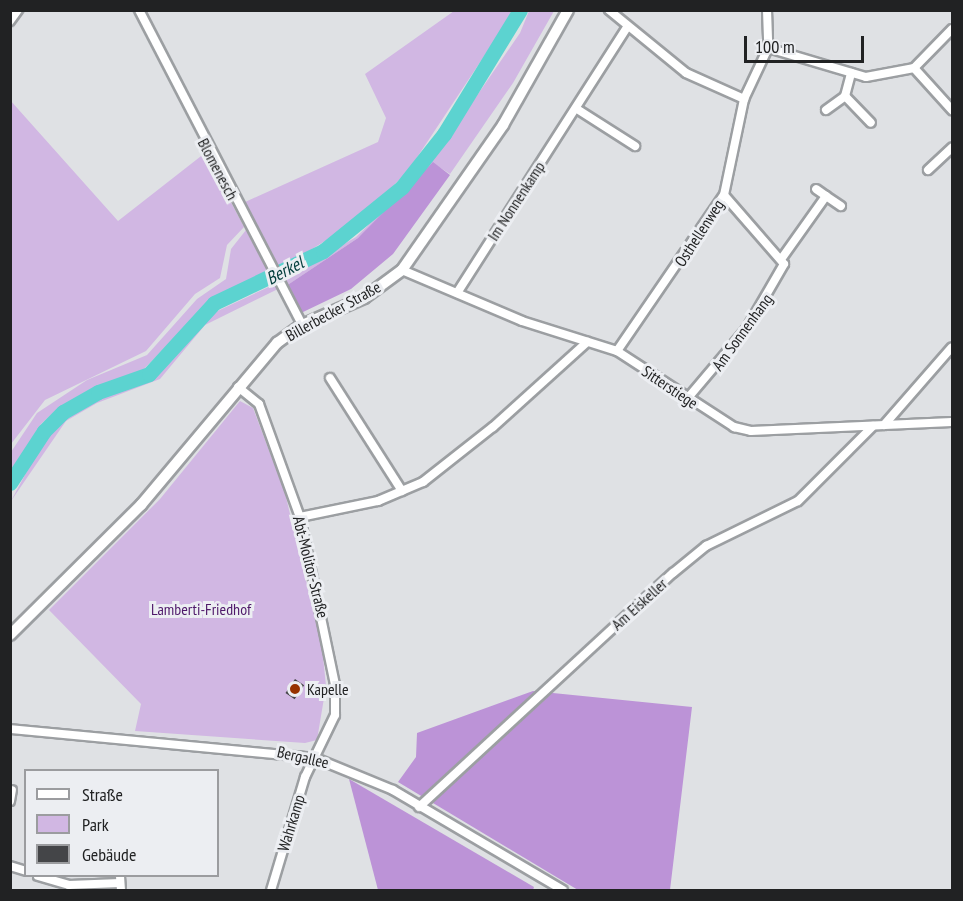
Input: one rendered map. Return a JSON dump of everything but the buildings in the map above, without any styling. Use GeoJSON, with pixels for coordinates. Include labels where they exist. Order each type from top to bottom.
{"type":"FeatureCollection","features":[{"type":"Feature","properties":{"kind":"main road","name":"Billerbecker Straße"},"geometry":{"type":"LineString","coordinates":[[10,635],[141,505],[277,343],[302,325],[364,298],[402,270],[503,125],[568,10]]}},
{"type":"Feature","properties":{"kind":"street"},"geometry":{"type":"LineString","coordinates":[[10,21],[18,10]]}},
{"type":"Feature","properties":{"kind":"street","name":"Blomenesch"},"geometry":{"type":"LineString","coordinates":[[139,10],[241,212],[302,325]]}},
{"type":"Feature","properties":{"kind":"street"},"geometry":{"type":"LineString","coordinates":[[609,10],[627,27],[687,73],[744,99],[768,48],[767,10]]}},
{"type":"Feature","properties":{"kind":"street","name":"Im Nonnenkamp"},"geometry":{"type":"LineString","coordinates":[[457,293],[577,109],[627,27]]}},
{"type":"Feature","properties":{"kind":"street"},"geometry":{"type":"LineString","coordinates":[[768,48],[851,73],[884,77],[914,68],[952,29]]}},
{"type":"Feature","properties":{"kind":"street"},"geometry":{"type":"LineString","coordinates":[[914,68],[952,110]]}},
{"type":"Feature","properties":{"kind":"street"},"geometry":{"type":"LineString","coordinates":[[826,110],[845,96],[851,73]]}},
{"type":"Feature","properties":{"kind":"street"},"geometry":{"type":"LineString","coordinates":[[845,96],[871,123]]}},
{"type":"Feature","properties":{"kind":"street","name":"Osthellenweg"},"geometry":{"type":"LineString","coordinates":[[617,351],[724,195],[744,99]]}},
{"type":"Feature","properties":{"kind":"street"},"geometry":{"type":"LineString","coordinates":[[577,109],[635,146]]}},
{"type":"Feature","properties":{"kind":"street"},"geometry":{"type":"LineString","coordinates":[[928,170],[952,148]]}},
{"type":"Feature","properties":{"kind":"street"},"geometry":{"type":"LineString","coordinates":[[816,189],[841,206]]}},
{"type":"Feature","properties":{"kind":"street"},"geometry":{"type":"LineString","coordinates":[[724,195],[782,258]]}},
{"type":"Feature","properties":{"kind":"street","name":"Am Sonnenhang"},"geometry":{"type":"LineString","coordinates":[[687,399],[747,328],[779,280],[782,258],[826,196]]}},
{"type":"Feature","properties":{"kind":"street","name":"Sitterstiege"},"geometry":{"type":"LineString","coordinates":[[402,270],[587,342],[617,351],[687,399],[751,431],[952,422]]}},
{"type":"Feature","properties":{"kind":"street"},"geometry":{"type":"LineString","coordinates":[[300,517],[402,491],[442,469],[494,427],[587,342]]}},
{"type":"Feature","properties":{"kind":"street"},"geometry":{"type":"LineString","coordinates":[[884,425],[952,347]]}},
{"type":"Feature","properties":{"kind":"street"},"geometry":{"type":"LineString","coordinates":[[330,378],[402,491]]}},
{"type":"Feature","properties":{"kind":"street","name":"Abt-Molitor-Straße"},"geometry":{"type":"LineString","coordinates":[[238,387],[259,404],[300,517],[335,685],[335,716],[315,758]]}},
{"type":"Feature","properties":{"kind":"street","name":"Am Eiskeller"},"geometry":{"type":"LineString","coordinates":[[419,807],[673,573],[714,541],[798,501],[873,426]]}},
{"type":"Feature","properties":{"kind":"street","name":"Bergallee"},"geometry":{"type":"LineString","coordinates":[[10,729],[315,758],[371,779],[545,886],[562,891]]}},
{"type":"Feature","properties":{"kind":"street","name":"Wahrkamp"},"geometry":{"type":"LineString","coordinates":[[271,891],[315,758]]}},
{"type":"Feature","properties":{"kind":"street"},"geometry":{"type":"LineString","coordinates":[[10,801],[12,790]]}},
{"type":"Feature","properties":{"kind":"street"},"geometry":{"type":"LineString","coordinates":[[41,877],[69,885],[121,883]]}},
{"type":"Feature","properties":{"kind":"green space"},"geometry":{"type":"Polygon","coordinates":[[[454,11],[514,11],[408,171],[359,220],[278,270],[245,202],[378,142],[386,118],[365,74],[454,11]]]}},
{"type":"Feature","properties":{"kind":"green space"},"geometry":{"type":"Polygon","coordinates":[[[529,11],[554,11],[513,83],[450,174],[433,163],[393,208],[358,238],[286,286],[283,280],[356,237],[425,171],[520,33],[529,11]]]}},
{"type":"Feature","properties":{"kind":"green space"},"geometry":{"type":"Polygon","coordinates":[[[10,100],[118,221],[205,153],[244,227],[227,245],[220,278],[195,294],[146,351],[45,400],[11,444],[10,100]]]}},
{"type":"Feature","properties":{"kind":"green space"},"geometry":{"type":"Polygon","coordinates":[[[246,230],[270,274],[213,298],[141,372],[91,389],[57,409],[41,424],[11,472],[11,452],[37,413],[87,380],[147,355],[197,299],[226,279],[231,249],[246,230]]]}},
{"type":"Feature","properties":{"kind":"green space"},"geometry":{"type":"Polygon","coordinates":[[[275,284],[278,289],[205,325],[160,379],[97,403],[66,421],[11,501],[42,443],[63,419],[94,399],[157,376],[209,315],[275,284]]]}},
{"type":"Feature","properties":{"kind":"green space","name":"Lamberti-Friedhof"},"geometry":{"type":"Polygon","coordinates":[[[240,401],[253,408],[285,493],[322,647],[326,686],[317,740],[305,743],[135,731],[141,704],[49,610],[160,499],[240,401]]]}},
{"type":"Feature","properties":{"kind":"shaded area"},"geometry":{"type":"Polygon","coordinates":[[[433,162],[450,175],[393,254],[351,289],[301,313],[286,286],[358,238],[433,162]]]}},
{"type":"Feature","properties":{"kind":"shaded area"},"geometry":{"type":"Polygon","coordinates":[[[533,691],[692,707],[670,890],[578,890],[398,782],[416,757],[417,733],[533,691]]]}},
{"type":"Feature","properties":{"kind":"shaded area"},"geometry":{"type":"Polygon","coordinates":[[[349,779],[534,887],[533,890],[378,890],[349,779]]]}},
{"type":"Feature","properties":{"kind":"waterway","name":"Berkel"},"geometry":{"type":"LineString","coordinates":[[10,483],[44,431],[63,412],[98,392],[149,374],[214,303],[323,251],[402,187],[444,134],[520,10]]}},
{"type":"Feature","properties":{"kind":"place","name":"Kapelle"},"geometry":{"type":"Point","coordinates":[295,689]}}]}
